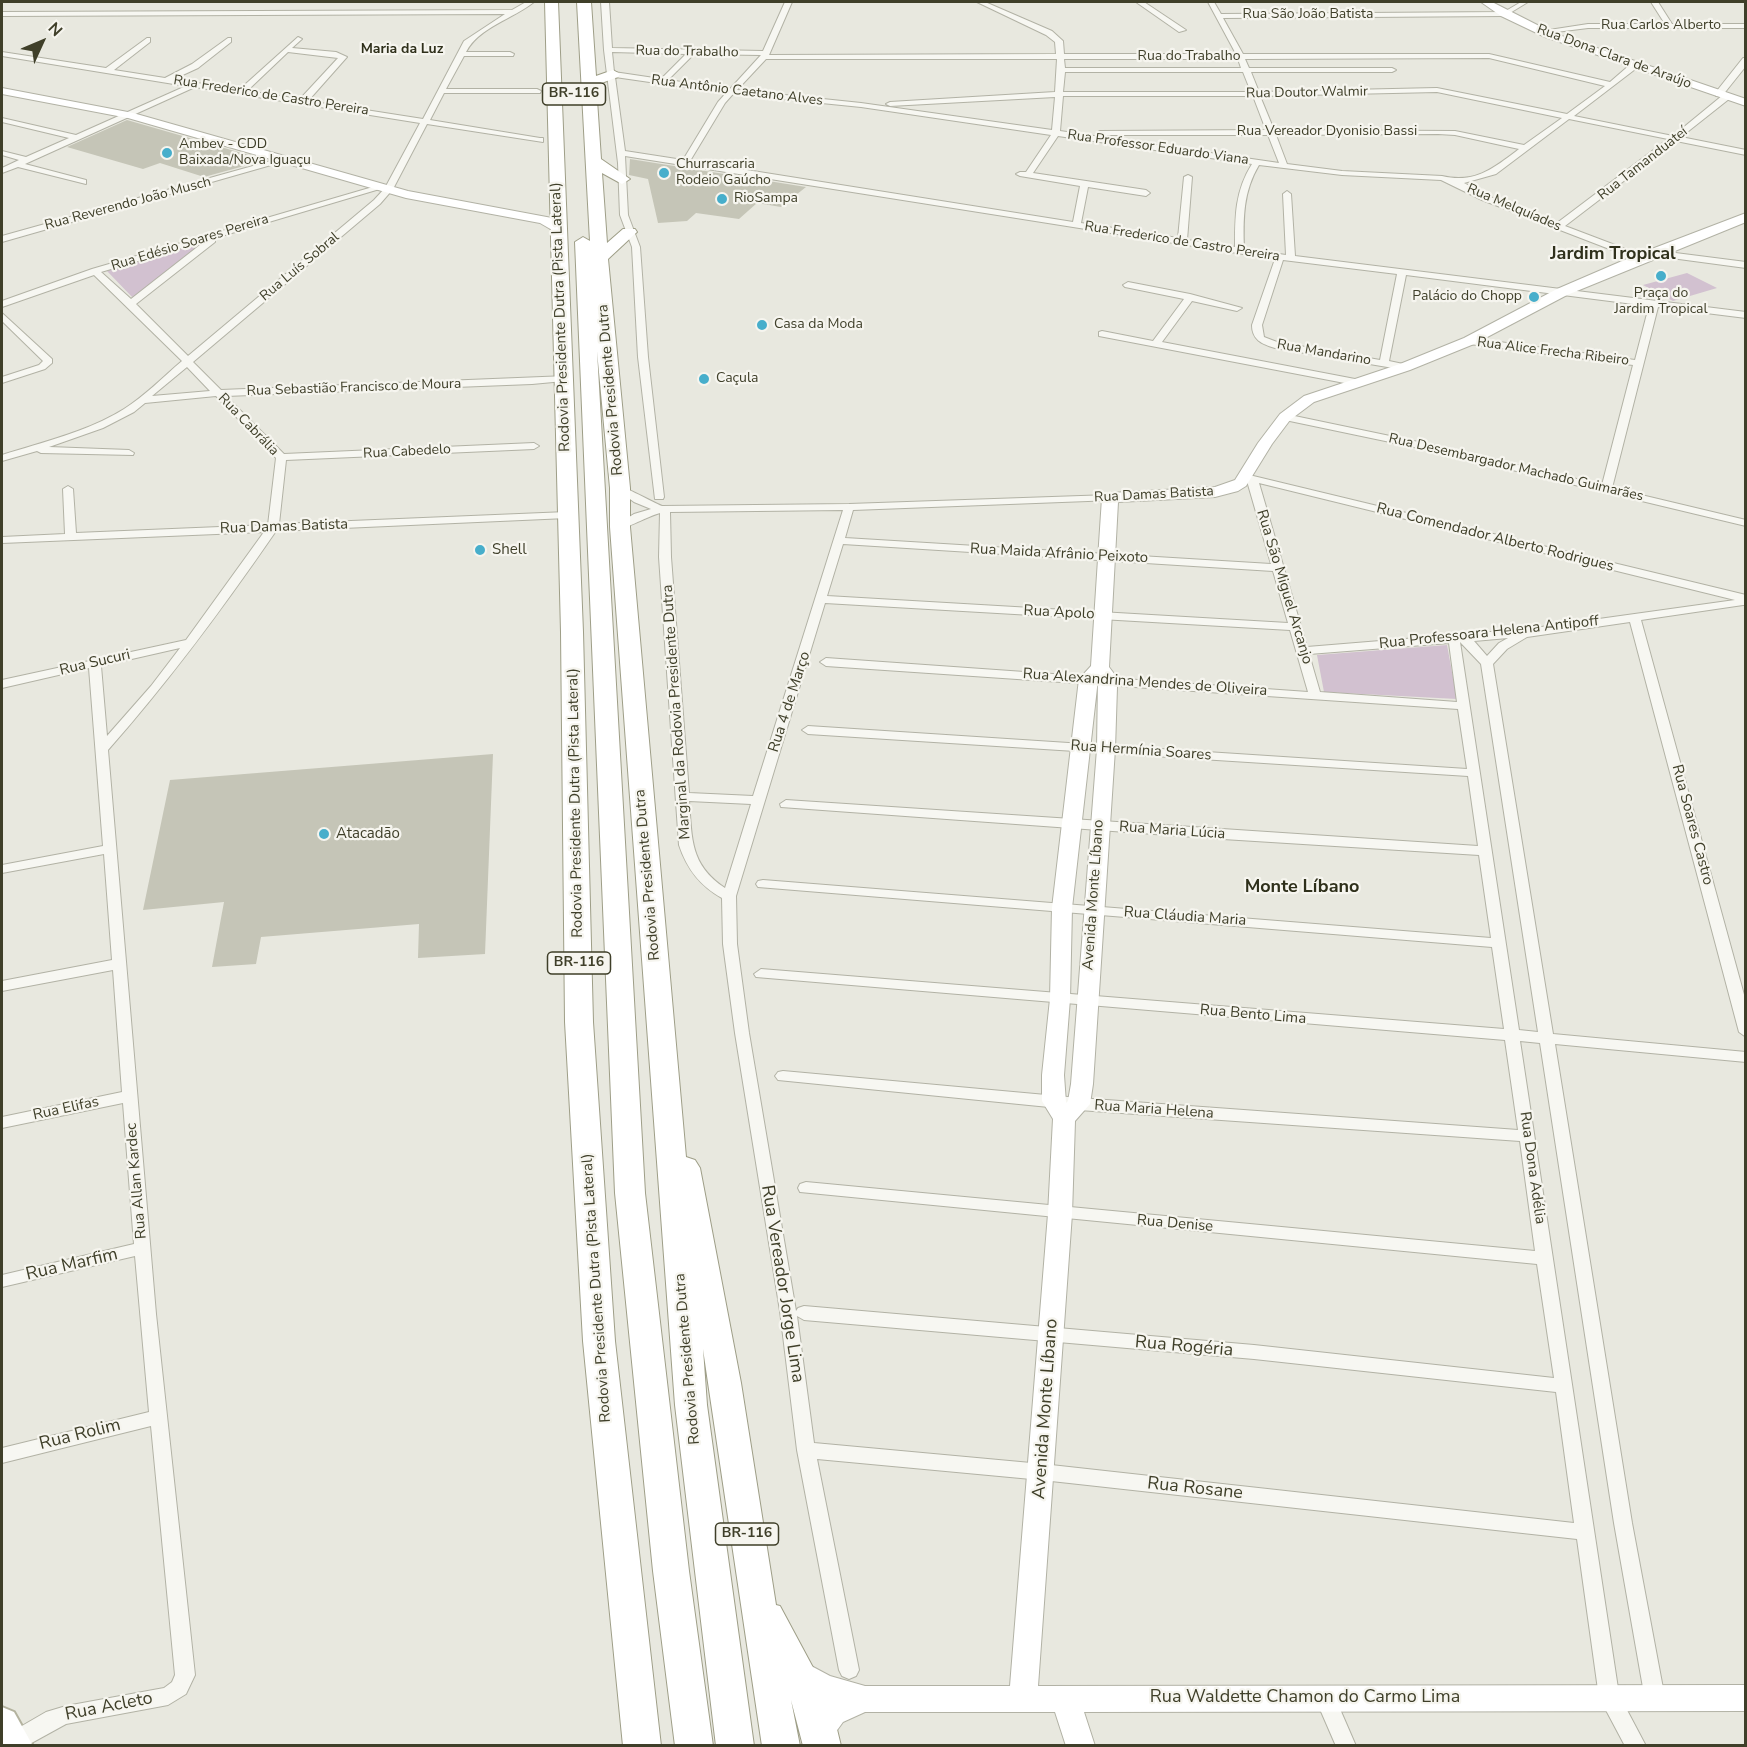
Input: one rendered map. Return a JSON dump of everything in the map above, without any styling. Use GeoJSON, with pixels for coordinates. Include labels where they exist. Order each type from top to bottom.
{"type":"FeatureCollection","features":[{"type":"Feature","properties":{"kind":"highway","name":"Rodovia Presidente Dutra (Pista Lateral)"},"geometry":{"type":"LineString","coordinates":[[551,2],[574,712],[579,1022],[598,1329],[642,1746]]}},
{"type":"Feature","properties":{"kind":"highway","name":"Rodovia Presidente Dutra"},"geometry":{"type":"LineString","coordinates":[[584,2],[589,83],[582,187],[584,290],[630,1193],[671,1571],[694,1746]]}},
{"type":"Feature","properties":{"kind":"highway"},"geometry":{"type":"LineString","coordinates":[[586,41],[608,50]]}},
{"type":"Feature","properties":{"kind":"highway"},"geometry":{"type":"LineString","coordinates":[[589,83],[612,74]]}},
{"type":"Feature","properties":{"kind":"highway","name":"Rodovia Presidente Dutra"},"geometry":{"type":"LineString","coordinates":[[586,152],[601,257],[604,325],[620,488],[620,527],[691,1406],[735,1746]]}},
{"type":"Feature","properties":{"kind":"highway"},"geometry":{"type":"LineString","coordinates":[[586,152],[622,179]]}},
{"type":"Feature","properties":{"kind":"highway"},"geometry":{"type":"LineString","coordinates":[[601,257],[628,232]]}},
{"type":"Feature","properties":{"kind":"highway","name":"BR-116"},"geometry":{"type":"LineString","coordinates":[[663,1059],[725,1383],[781,1746]]}},
{"type":"Feature","properties":{"kind":"highway"},"geometry":{"type":"LineString","coordinates":[[757,1596],[777,1640],[811,1700],[821,1738]]}},
{"type":"Feature","properties":{"kind":"street","name":"Rua Luís Sobral"},"geometry":{"type":"LineString","coordinates":[[2,458],[119,417],[145,400],[369,210],[385,188],[444,91],[472,38],[530,2]]}},
{"type":"Feature","properties":{"kind":"street"},"geometry":{"type":"LineString","coordinates":[[604,2],[621,153],[624,215],[628,232],[636,247],[643,357],[659,496]]}},
{"type":"Feature","properties":{"kind":"street"},"geometry":{"type":"LineString","coordinates":[[685,163],[722,102],[765,55],[789,2]]}},
{"type":"Feature","properties":{"kind":"street"},"geometry":{"type":"LineString","coordinates":[[980,2],[1055,37],[1059,41],[1061,70],[1056,133],[1024,174],[1146,192]]}},
{"type":"Feature","properties":{"kind":"street"},"geometry":{"type":"LineString","coordinates":[[1140,2],[1182,30]]}},
{"type":"Feature","properties":{"kind":"street"},"geometry":{"type":"LineString","coordinates":[[1211,2],[1241,57],[1284,166]]}},
{"type":"Feature","properties":{"kind":"street","name":"Rua Dona Clara de Araújo"},"geometry":{"type":"LineString","coordinates":[[1486,2],[1540,32],[1746,103]]}},
{"type":"Feature","properties":{"kind":"street"},"geometry":{"type":"LineString","coordinates":[[1505,14],[1525,2]]}},
{"type":"Feature","properties":{"kind":"street"},"geometry":{"type":"LineString","coordinates":[[1655,2],[1670,26]]}},
{"type":"Feature","properties":{"kind":"street"},"geometry":{"type":"LineString","coordinates":[[2,14],[514,12]]}},
{"type":"Feature","properties":{"kind":"street","name":"Rua São João Batista"},"geometry":{"type":"LineString","coordinates":[[1219,16],[1505,14]]}},
{"type":"Feature","properties":{"kind":"street"},"geometry":{"type":"LineString","coordinates":[[1732,26],[1746,16]]}},
{"type":"Feature","properties":{"kind":"street","name":"Rua Carlos Alberto"},"geometry":{"type":"LineString","coordinates":[[1540,32],[1572,26],[1746,26]]}},
{"type":"Feature","properties":{"kind":"street"},"geometry":{"type":"LineString","coordinates":[[241,92],[298,39]]}},
{"type":"Feature","properties":{"kind":"street"},"geometry":{"type":"LineString","coordinates":[[109,70],[147,40]]}},
{"type":"Feature","properties":{"kind":"street"},"geometry":{"type":"LineString","coordinates":[[167,80],[195,66],[228,40]]}},
{"type":"Feature","properties":{"kind":"street"},"geometry":{"type":"LineString","coordinates":[[286,50],[336,54],[343,57],[303,100]]}},
{"type":"Feature","properties":{"kind":"street","name":"Rua do Trabalho"},"geometry":{"type":"LineString","coordinates":[[608,50],[765,55],[1489,56],[1611,85]]}},
{"type":"Feature","properties":{"kind":"street"},"geometry":{"type":"LineString","coordinates":[[662,82],[692,52]]}},
{"type":"Feature","properties":{"kind":"street","name":"Rua Frederico de Castro Pereira"},"geometry":{"type":"LineString","coordinates":[[2,54],[303,100],[540,140]]}},
{"type":"Feature","properties":{"kind":"street"},"geometry":{"type":"LineString","coordinates":[[462,54],[510,54]]}},
{"type":"Feature","properties":{"kind":"street","name":"Rua Tamanduateí"},"geometry":{"type":"LineString","coordinates":[[1557,226],[1593,203],[1675,138],[1722,96],[1746,60]]}},
{"type":"Feature","properties":{"kind":"street"},"geometry":{"type":"LineString","coordinates":[[1455,182],[1475,179],[1493,172],[1635,65]]}},
{"type":"Feature","properties":{"kind":"street"},"geometry":{"type":"LineString","coordinates":[[1061,70],[1392,70]]}},
{"type":"Feature","properties":{"kind":"street","name":"Rua Antônio Caetano Alves"},"geometry":{"type":"LineString","coordinates":[[612,74],[732,92],[861,105]]}},
{"type":"Feature","properties":{"kind":"street"},"geometry":{"type":"LineString","coordinates":[[2,171],[194,85]]}},
{"type":"Feature","properties":{"kind":"street","name":"Rua Doutor Walmir"},"geometry":{"type":"LineString","coordinates":[[861,105],[1059,94],[1256,94],[1446,90],[1746,153]]}},
{"type":"Feature","properties":{"kind":"street"},"geometry":{"type":"LineString","coordinates":[[2,91],[129,115],[385,188],[530,216],[548,221],[559,230]]}},
{"type":"Feature","properties":{"kind":"street"},"geometry":{"type":"LineString","coordinates":[[444,91],[537,91]]}},
{"type":"Feature","properties":{"kind":"street","name":"Rua Professor Eduardo Viana"},"geometry":{"type":"LineString","coordinates":[[861,105],[1284,166],[1353,174],[1418,175],[1455,182]]}},
{"type":"Feature","properties":{"kind":"street"},"geometry":{"type":"LineString","coordinates":[[2,120],[79,138]]}},
{"type":"Feature","properties":{"kind":"street","name":"Rua Vereador Dyonisio Bassi"},"geometry":{"type":"LineString","coordinates":[[1056,133],[1447,132],[1526,148]]}},
{"type":"Feature","properties":{"kind":"street"},"geometry":{"type":"LineString","coordinates":[[1113,142],[1126,133]]}},
{"type":"Feature","properties":{"kind":"street"},"geometry":{"type":"LineString","coordinates":[[2,153],[28,160]]}},
{"type":"Feature","properties":{"kind":"street","name":"Rua Frederico de Castro Pereira"},"geometry":{"type":"LineString","coordinates":[[621,153],[1280,257],[1746,315]]}},
{"type":"Feature","properties":{"kind":"street","name":"Rua Reverendo João Musch"},"geometry":{"type":"LineString","coordinates":[[2,239],[288,159]]}},
{"type":"Feature","properties":{"kind":"street"},"geometry":{"type":"LineString","coordinates":[[1240,251],[1239,198],[1244,183],[1257,162]]}},
{"type":"Feature","properties":{"kind":"street"},"geometry":{"type":"LineString","coordinates":[[17,164],[83,182]]}},
{"type":"Feature","properties":{"kind":"street"},"geometry":{"type":"LineString","coordinates":[[1182,242],[1188,177]]}},
{"type":"Feature","properties":{"kind":"street","name":"Rua Melquíades"},"geometry":{"type":"LineString","coordinates":[[1455,182],[1485,198],[1557,226],[1647,256],[1746,265]]}},
{"type":"Feature","properties":{"kind":"street"},"geometry":{"type":"LineString","coordinates":[[1076,226],[1085,183]]}},
{"type":"Feature","properties":{"kind":"street","name":"Rua Edésio Soares Pereira"},"geometry":{"type":"LineString","coordinates":[[2,304],[95,271],[385,188]]}},
{"type":"Feature","properties":{"kind":"street"},"geometry":{"type":"LineString","coordinates":[[1287,194],[1291,258]]}},
{"type":"Feature","properties":{"kind":"street"},"geometry":{"type":"LineString","coordinates":[[530,216],[548,211],[557,198]]}},
{"type":"Feature","properties":{"kind":"street"},"geometry":{"type":"LineString","coordinates":[[1248,478],[1265,443],[1285,417],[1309,399],[1405,367],[1469,341],[1562,292],[1746,217]]}},
{"type":"Feature","properties":{"kind":"street"},"geometry":{"type":"LineString","coordinates":[[131,304],[218,235]]}},
{"type":"Feature","properties":{"kind":"street","name":"Rua Mandarino"},"geometry":{"type":"LineString","coordinates":[[1280,257],[1257,325],[1258,338],[1275,345],[1405,367]]}},
{"type":"Feature","properties":{"kind":"street","name":"Rua Cabrália"},"geometry":{"type":"LineString","coordinates":[[95,271],[131,304],[280,457],[273,528],[223,599],[155,688],[102,749]]}},
{"type":"Feature","properties":{"kind":"street"},"geometry":{"type":"LineString","coordinates":[[1384,363],[1402,273]]}},
{"type":"Feature","properties":{"kind":"street"},"geometry":{"type":"LineString","coordinates":[[1128,285],[1237,308]]}},
{"type":"Feature","properties":{"kind":"street"},"geometry":{"type":"LineString","coordinates":[[1155,345],[1190,297]]}},
{"type":"Feature","properties":{"kind":"street"},"geometry":{"type":"LineString","coordinates":[[1606,489],[1654,304]]}},
{"type":"Feature","properties":{"kind":"street"},"geometry":{"type":"LineString","coordinates":[[2,316],[49,361],[42,367],[2,380]]}},
{"type":"Feature","properties":{"kind":"street"},"geometry":{"type":"LineString","coordinates":[[1102,334],[1355,382]]}},
{"type":"Feature","properties":{"kind":"street","name":"Rua Alice Frecha Ribeiro"},"geometry":{"type":"LineString","coordinates":[[1469,341],[1637,363]]}},
{"type":"Feature","properties":{"kind":"street","name":"Rua Sebastião Francisco de Moura"},"geometry":{"type":"LineString","coordinates":[[145,400],[218,393],[564,378]]}},
{"type":"Feature","properties":{"kind":"street","name":"Rua Desembargador Machado Guimarães"},"geometry":{"type":"LineString","coordinates":[[1285,417],[1433,448],[1746,523]]}},
{"type":"Feature","properties":{"kind":"street","name":"Rua Cabedelo"},"geometry":{"type":"LineString","coordinates":[[280,457],[534,446]]}},
{"type":"Feature","properties":{"kind":"street"},"geometry":{"type":"LineString","coordinates":[[30,449],[129,453]]}},
{"type":"Feature","properties":{"kind":"street","name":"Rua Damas Batista"},"geometry":{"type":"LineString","coordinates":[[620,527],[639,516],[663,509],[849,507],[1110,498],[1227,490],[1238,486],[1248,478]]}},
{"type":"Feature","properties":{"kind":"street","name":"Rua São Miguel Arcanjo"},"geometry":{"type":"LineString","coordinates":[[1248,478],[1278,568],[1315,695]]}},
{"type":"Feature","properties":{"kind":"street","name":"Rua Comendador Alberto Rodrigues"},"geometry":{"type":"LineString","coordinates":[[1248,478],[1683,597],[1746,600]]}},
{"type":"Feature","properties":{"kind":"street","name":"Rua Damas Batista"},"geometry":{"type":"LineString","coordinates":[[620,488],[638,500],[663,509]]}},
{"type":"Feature","properties":{"kind":"street"},"geometry":{"type":"LineString","coordinates":[[68,489],[71,537]]}},
{"type":"Feature","properties":{"kind":"street","name":"Avenida Monte Líbano"},"geometry":{"type":"LineString","coordinates":[[1065,1108],[1053,1075],[1060,999],[1062,908],[1080,747],[1098,675],[1110,498]]}},
{"type":"Feature","properties":{"kind":"street","name":"Rua 4 de Março"},"geometry":{"type":"LineString","coordinates":[[729,896],[849,507]]}},
{"type":"Feature","properties":{"kind":"street","name":"Marginal da Rodovia Presidente Dutra"},"geometry":{"type":"LineString","coordinates":[[663,509],[686,845],[694,866],[705,881],[729,896]]}},
{"type":"Feature","properties":{"kind":"street","name":"Rua Damas Batista"},"geometry":{"type":"LineString","coordinates":[[2,540],[567,515]]}},
{"type":"Feature","properties":{"kind":"street","name":"Rua Maida Afrânio Peixoto"},"geometry":{"type":"LineString","coordinates":[[840,541],[1278,568]]}},
{"type":"Feature","properties":{"kind":"street","name":"Rua Professoara Helena Antipoff"},"geometry":{"type":"LineString","coordinates":[[1303,651],[1527,633],[1635,618],[1683,597],[1746,600]]}},
{"type":"Feature","properties":{"kind":"street","name":"Rua Apolo"},"geometry":{"type":"LineString","coordinates":[[822,599],[1295,627]]}},
{"type":"Feature","properties":{"kind":"street","name":"Rua Soares Castro"},"geometry":{"type":"LineString","coordinates":[[1635,618],[1746,1032]]}},
{"type":"Feature","properties":{"kind":"street"},"geometry":{"type":"LineString","coordinates":[[1487,663],[1503,646],[1527,633]]}},
{"type":"Feature","properties":{"kind":"street"},"geometry":{"type":"LineString","coordinates":[[1460,638],[1487,663],[1512,834],[1547,1038],[1623,1523],[1655,1699]]}},
{"type":"Feature","properties":{"kind":"street","name":"Rua Dona Adélia"},"geometry":{"type":"LineString","coordinates":[[1460,638],[1464,706],[1609,1697]]}},
{"type":"Feature","properties":{"kind":"street","name":"Rua Sucuri"},"geometry":{"type":"LineString","coordinates":[[2,684],[188,643]]}},
{"type":"Feature","properties":{"kind":"street","name":"Rua Alexandrina Mendes de Oliveira"},"geometry":{"type":"LineString","coordinates":[[826,662],[1098,675],[1464,706]]}},
{"type":"Feature","properties":{"kind":"street","name":"Rua Allan Kardec"},"geometry":{"type":"LineString","coordinates":[[95,663],[143,1248],[185,1675],[183,1683],[174,1693]]}},
{"type":"Feature","properties":{"kind":"street","name":"Avenida Monte Líbano"},"geometry":{"type":"LineString","coordinates":[[1023,1699],[1042,1472],[1065,1108],[1086,1001],[1106,749],[1098,675]]}},
{"type":"Feature","properties":{"kind":"street","name":"Rua Hermínia Soares"},"geometry":{"type":"LineString","coordinates":[[808,730],[1474,773]]}},
{"type":"Feature","properties":{"kind":"street"},"geometry":{"type":"LineString","coordinates":[[683,797],[759,800]]}},
{"type":"Feature","properties":{"kind":"street","name":"Rua Maria Lúcia"},"geometry":{"type":"LineString","coordinates":[[786,804],[1072,822],[1314,842],[1485,851]]}},
{"type":"Feature","properties":{"kind":"street"},"geometry":{"type":"LineString","coordinates":[[2,868],[110,849]]}},
{"type":"Feature","properties":{"kind":"street","name":"Rua Cláudia Maria"},"geometry":{"type":"LineString","coordinates":[[763,884],[1499,943]]}},
{"type":"Feature","properties":{"kind":"street","name":"Rua Vereador Jorge Lima"},"geometry":{"type":"LineString","coordinates":[[729,896],[730,944],[742,1033],[788,1311],[806,1450],[849,1670]]}},
{"type":"Feature","properties":{"kind":"street"},"geometry":{"type":"LineString","coordinates":[[2,986],[119,964]]}},
{"type":"Feature","properties":{"kind":"street","name":"Rua Bento Lima"},"geometry":{"type":"LineString","coordinates":[[761,974],[1512,1035],[1746,1057]]}},
{"type":"Feature","properties":{"kind":"street","name":"Rua Maria Helena"},"geometry":{"type":"LineString","coordinates":[[783,1076],[1065,1108],[1527,1136]]}},
{"type":"Feature","properties":{"kind":"street","name":"Rua Elifas"},"geometry":{"type":"LineString","coordinates":[[2,1123],[130,1096]]}},
{"type":"Feature","properties":{"kind":"street","name":"Rua Denise"},"geometry":{"type":"LineString","coordinates":[[806,1188],[1060,1214],[1545,1258]]}},
{"type":"Feature","properties":{"kind":"street","name":"Rua Marfim"},"geometry":{"type":"LineString","coordinates":[[2,1281],[143,1248]]}},
{"type":"Feature","properties":{"kind":"street","name":"Rua Rogéria"},"geometry":{"type":"LineString","coordinates":[[804,1313],[1254,1352],[1563,1386]]}},
{"type":"Feature","properties":{"kind":"street","name":"Rua Rolim"},"geometry":{"type":"LineString","coordinates":[[2,1456],[108,1427],[159,1417]]}},
{"type":"Feature","properties":{"kind":"street","name":"Rua Rosane"},"geometry":{"type":"LineString","coordinates":[[806,1450],[1042,1472],[1585,1532]]}},
{"type":"Feature","properties":{"kind":"street","name":"Rua Waldette Chamon do Carmo Lima"},"geometry":{"type":"LineString","coordinates":[[796,1670],[819,1685],[865,1699],[1746,1698]]}},
{"type":"Feature","properties":{"kind":"street","name":"Rua Acleto"},"geometry":{"type":"LineString","coordinates":[[11,1736],[53,1719],[96,1707],[152,1700],[174,1693]]}},
{"type":"Feature","properties":{"kind":"street"},"geometry":{"type":"LineString","coordinates":[[1609,1697],[1636,1746]]}},
{"type":"Feature","properties":{"kind":"street","name":"Rua Waldette Chamon do Carmo Lima"},"geometry":{"type":"LineString","coordinates":[[821,1738],[828,1715],[837,1709],[865,1699]]}},
{"type":"Feature","properties":{"kind":"street"},"geometry":{"type":"LineString","coordinates":[[1065,1699],[1081,1746]]}},
{"type":"Feature","properties":{"kind":"street"},"geometry":{"type":"LineString","coordinates":[[1326,1700],[1346,1746]]}},
{"type":"Feature","properties":{"kind":"shaded area"},"geometry":{"type":"Polygon","coordinates":[[[206,240],[133,298],[107,271],[117,267],[206,240]]]}},
{"type":"Feature","properties":{"kind":"shaded area"},"geometry":{"type":"Polygon","coordinates":[[[1687,273],[1717,288],[1673,301],[1643,285],[1687,273]]]}},
{"type":"Feature","properties":{"kind":"shaded area"},"geometry":{"type":"Polygon","coordinates":[[[1447,645],[1457,699],[1324,692],[1317,655],[1447,645]]]}},
{"type":"Feature","properties":{"kind":"building","name":"Ambev - CDD Baixada/Nova Iguaçu"},"geometry":{"type":"Polygon","coordinates":[[[127,120],[266,160],[204,177],[160,163],[143,169],[67,147],[127,120]]]}},
{"type":"Feature","properties":{"kind":"building","name":"RioSampa"},"geometry":{"type":"Polygon","coordinates":[[[630,159],[806,187],[781,207],[757,203],[739,219],[696,213],[687,221],[658,223],[648,179],[629,175],[630,159]]]}},
{"type":"Feature","properties":{"kind":"building","name":"Atacadão"},"geometry":{"type":"Polygon","coordinates":[[[493,754],[485,954],[418,958],[419,924],[261,937],[256,964],[212,967],[224,902],[143,910],[170,780],[493,754]]]}},
{"type":"Feature","properties":{"kind":"place","name":"Ambev - CDD Baixada/Nova Iguaçu"},"geometry":{"type":"Point","coordinates":[167,153]}},
{"type":"Feature","properties":{"kind":"place","name":"Churrascaria Rodeio Gaúcho"},"geometry":{"type":"Point","coordinates":[664,173]}},
{"type":"Feature","properties":{"kind":"place","name":"RioSampa"},"geometry":{"type":"Point","coordinates":[722,199]}},
{"type":"Feature","properties":{"kind":"place","name":"Praça do Jardim Tropical"},"geometry":{"type":"Point","coordinates":[1661,276]}},
{"type":"Feature","properties":{"kind":"place","name":"Palácio do Chopp"},"geometry":{"type":"Point","coordinates":[1534,297]}},
{"type":"Feature","properties":{"kind":"place","name":"Casa da Moda"},"geometry":{"type":"Point","coordinates":[762,325]}},
{"type":"Feature","properties":{"kind":"place","name":"Caçula"},"geometry":{"type":"Point","coordinates":[704,379]}},
{"type":"Feature","properties":{"kind":"place","name":"Shell"},"geometry":{"type":"Point","coordinates":[480,550]}},
{"type":"Feature","properties":{"kind":"place","name":"Atacadão"},"geometry":{"type":"Point","coordinates":[324,834]}},
{"type":"Feature","properties":{"kind":"district","name":"Maria da Luz"},"geometry":{"type":"Point","coordinates":[402,50]}},
{"type":"Feature","properties":{"kind":"district","name":"Jardim Tropical"},"geometry":{"type":"Point","coordinates":[1613,255]}},
{"type":"Feature","properties":{"kind":"district","name":"Monte Líbano"},"geometry":{"type":"Point","coordinates":[1302,888]}}]}
